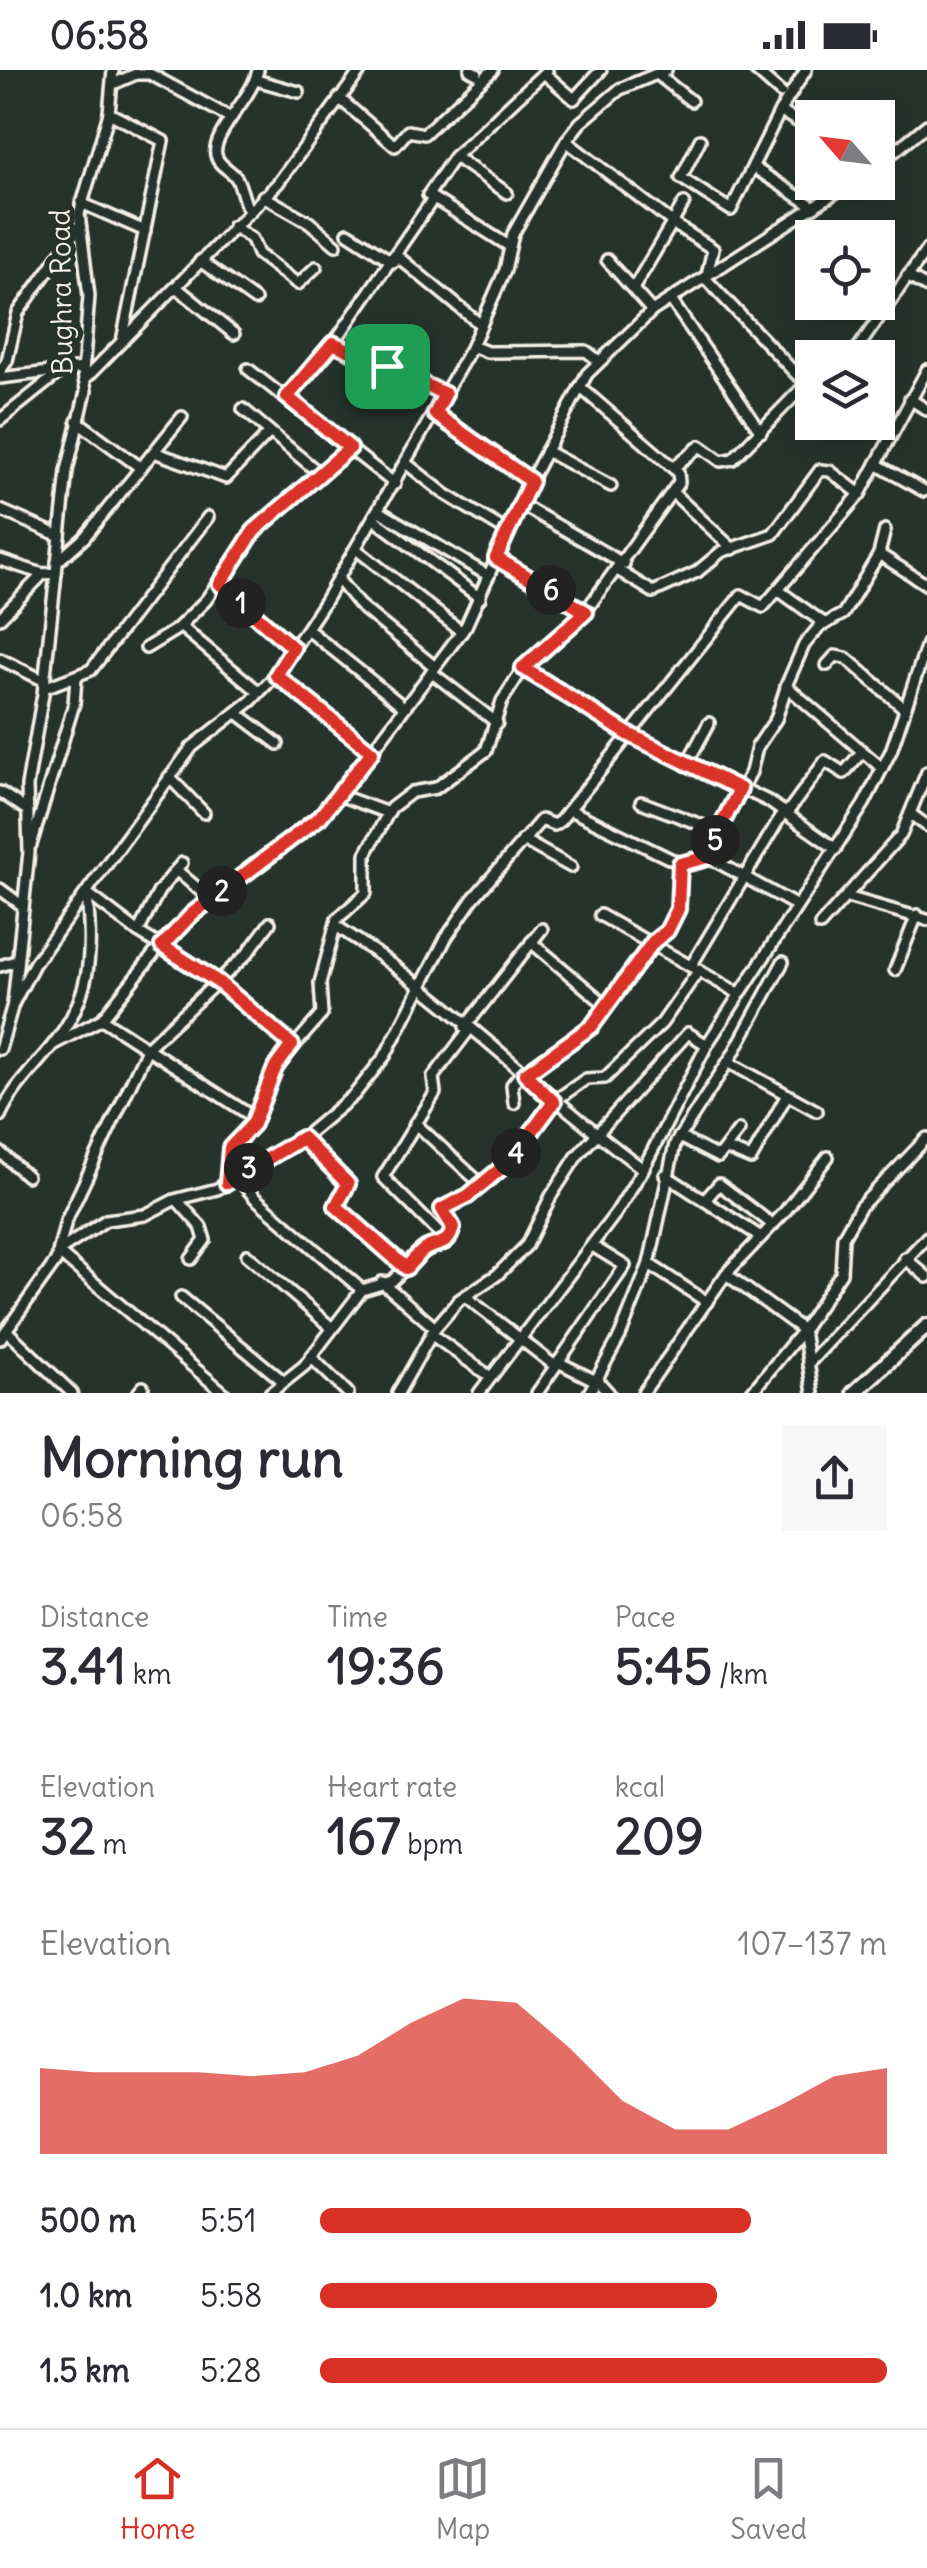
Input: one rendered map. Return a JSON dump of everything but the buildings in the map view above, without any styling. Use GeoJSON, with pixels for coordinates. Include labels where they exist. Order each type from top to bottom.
{"type":"FeatureCollection","features":[{"type":"Feature","properties":{"kind":"highway"},"geometry":{"type":"LineString","coordinates":[[854,1393],[926,1329]]}},
{"type":"Feature","properties":{"kind":"street","name":"Bughra Road"},"geometry":{"type":"LineString","coordinates":[[0,1049],[13,1004],[28,852],[27,786],[84,380],[89,296],[79,227],[81,204],[109,112],[113,70]]}},
{"type":"Feature","properties":{"kind":"street"},"geometry":{"type":"LineString","coordinates":[[84,380],[278,183],[361,70]]}},
{"type":"Feature","properties":{"kind":"street"},"geometry":{"type":"LineString","coordinates":[[338,98],[395,146],[408,132],[424,134],[493,70]]}},
{"type":"Feature","properties":{"kind":"street"},"geometry":{"type":"LineString","coordinates":[[509,246],[432,200],[429,192],[455,157],[545,71],[574,100],[601,70]]}},
{"type":"Feature","properties":{"kind":"street"},"geometry":{"type":"LineString","coordinates":[[755,70],[781,93]]}},
{"type":"Feature","properties":{"kind":"street"},"geometry":{"type":"LineString","coordinates":[[700,140],[681,178],[727,212],[806,70]]}},
{"type":"Feature","properties":{"kind":"street"},"geometry":{"type":"LineString","coordinates":[[13,1004],[34,964],[192,746],[237,712],[276,675],[338,580],[472,346],[505,270],[509,246],[580,122],[620,89],[662,72],[691,101]]}},
{"type":"Feature","properties":{"kind":"street"},"geometry":{"type":"LineString","coordinates":[[114,84],[136,74],[165,74],[231,118]]}},
{"type":"Feature","properties":{"kind":"street"},"geometry":{"type":"LineString","coordinates":[[248,210],[236,178],[216,156],[217,142],[257,75],[299,92]]}},
{"type":"Feature","properties":{"kind":"street"},"geometry":{"type":"LineString","coordinates":[[780,111],[795,120]]}},
{"type":"Feature","properties":{"kind":"street"},"geometry":{"type":"LineString","coordinates":[[109,112],[163,141],[122,344]]}},
{"type":"Feature","properties":{"kind":"street"},"geometry":{"type":"LineString","coordinates":[[895,151],[927,125]]}},
{"type":"Feature","properties":{"kind":"street"},"geometry":{"type":"LineString","coordinates":[[566,141],[713,249],[706,279]]}},
{"type":"Feature","properties":{"kind":"street"},"geometry":{"type":"LineString","coordinates":[[455,157],[508,192]]}},
{"type":"Feature","properties":{"kind":"street"},"geometry":{"type":"LineString","coordinates":[[754,167],[814,207]]}},
{"type":"Feature","properties":{"kind":"street"},"geometry":{"type":"LineString","coordinates":[[262,196],[310,222],[336,245]]}},
{"type":"Feature","properties":{"kind":"street"},"geometry":{"type":"LineString","coordinates":[[287,397],[395,259],[432,200]]}},
{"type":"Feature","properties":{"kind":"street"},"geometry":{"type":"LineString","coordinates":[[54,1044],[102,1019],[162,946],[211,900],[320,817],[339,795],[462,632],[546,451],[580,387],[600,361],[652,311],[825,200]]}},
{"type":"Feature","properties":{"kind":"street"},"geometry":{"type":"LineString","coordinates":[[634,289],[684,203]]}},
{"type":"Feature","properties":{"kind":"street"},"geometry":{"type":"LineString","coordinates":[[81,204],[145,231]]}},
{"type":"Feature","properties":{"kind":"street"},"geometry":{"type":"LineString","coordinates":[[233,226],[252,239],[263,258],[298,284],[316,267]]}},
{"type":"Feature","properties":{"kind":"street"},"geometry":{"type":"LineString","coordinates":[[0,375],[8,361],[18,313],[79,227]]}},
{"type":"Feature","properties":{"kind":"street"},"geometry":{"type":"LineString","coordinates":[[348,232],[395,259],[481,325]]}},
{"type":"Feature","properties":{"kind":"street"},"geometry":{"type":"LineString","coordinates":[[863,340],[927,249]]}},
{"type":"Feature","properties":{"kind":"street"},"geometry":{"type":"LineString","coordinates":[[607,260],[652,311]]}},
{"type":"Feature","properties":{"kind":"street"},"geometry":{"type":"LineString","coordinates":[[200,261],[255,300]]}},
{"type":"Feature","properties":{"kind":"street"},"geometry":{"type":"LineString","coordinates":[[907,276],[927,287]]}},
{"type":"Feature","properties":{"kind":"street"},"geometry":{"type":"LineString","coordinates":[[706,279],[795,365]]}},
{"type":"Feature","properties":{"kind":"street"},"geometry":{"type":"LineString","coordinates":[[176,287],[234,334]]}},
{"type":"Feature","properties":{"kind":"street"},"geometry":{"type":"LineString","coordinates":[[671,300],[761,432]]}},
{"type":"Feature","properties":{"kind":"street"},"geometry":{"type":"LineString","coordinates":[[333,343],[445,394]]}},
{"type":"Feature","properties":{"kind":"street"},"geometry":{"type":"LineString","coordinates":[[472,346],[487,352],[586,350],[600,361]]}},
{"type":"Feature","properties":{"kind":"street"},"geometry":{"type":"LineString","coordinates":[[0,375],[83,368]]}},
{"type":"Feature","properties":{"kind":"street"},"geometry":{"type":"LineString","coordinates":[[0,420],[64,369]]}},
{"type":"Feature","properties":{"kind":"street"},"geometry":{"type":"LineString","coordinates":[[248,369],[395,484]]}},
{"type":"Feature","properties":{"kind":"street"},"geometry":{"type":"LineString","coordinates":[[895,424],[927,370]]}},
{"type":"Feature","properties":{"kind":"street"},"geometry":{"type":"LineString","coordinates":[[362,1290],[231,1179],[230,1148],[253,1124],[275,1068],[322,1014],[320,983],[336,926],[342,910],[366,893],[366,854],[388,812],[401,799],[436,788],[486,751],[502,701],[523,668],[586,612],[622,567],[680,478],[674,468],[580,387]]}},
{"type":"Feature","properties":{"kind":"street"},"geometry":{"type":"LineString","coordinates":[[674,468],[700,446],[717,459],[728,461],[795,396]]}},
{"type":"Feature","properties":{"kind":"street"},"geometry":{"type":"LineString","coordinates":[[910,400],[927,410]]}},
{"type":"Feature","properties":{"kind":"street"},"geometry":{"type":"LineString","coordinates":[[243,409],[319,473]]}},
{"type":"Feature","properties":{"kind":"street"},"geometry":{"type":"LineString","coordinates":[[435,414],[531,481]]}},
{"type":"Feature","properties":{"kind":"street"},"geometry":{"type":"LineString","coordinates":[[0,618],[84,538],[182,417]]}},
{"type":"Feature","properties":{"kind":"street"},"geometry":{"type":"LineString","coordinates":[[77,421],[141,468]]}},
{"type":"Feature","properties":{"kind":"street"},"geometry":{"type":"LineString","coordinates":[[154,452],[226,478],[270,432]]}},
{"type":"Feature","properties":{"kind":"street"},"geometry":{"type":"LineString","coordinates":[[59,1252],[106,1220],[145,1215],[231,1179],[302,1138],[370,1076],[462,915],[522,840],[541,820],[556,825],[570,810],[741,595],[761,608],[778,590],[860,494],[887,440]]}},
{"type":"Feature","properties":{"kind":"street"},"geometry":{"type":"LineString","coordinates":[[146,648],[180,626],[220,584],[254,531],[350,448]]}},
{"type":"Feature","properties":{"kind":"street"},"geometry":{"type":"LineString","coordinates":[[546,451],[611,486]]}},
{"type":"Feature","properties":{"kind":"street"},"geometry":{"type":"LineString","coordinates":[[407,464],[445,494],[508,532]]}},
{"type":"Feature","properties":{"kind":"street"},"geometry":{"type":"LineString","coordinates":[[876,464],[924,491]]}},
{"type":"Feature","properties":{"kind":"street"},"geometry":{"type":"LineString","coordinates":[[520,504],[622,567],[653,592],[780,529],[820,470],[830,471],[860,494]]}},
{"type":"Feature","properties":{"kind":"street"},"geometry":{"type":"LineString","coordinates":[[672,492],[732,550]]}},
{"type":"Feature","properties":{"kind":"street"},"geometry":{"type":"LineString","coordinates":[[0,510],[60,536]]}},
{"type":"Feature","properties":{"kind":"street"},"geometry":{"type":"LineString","coordinates":[[376,515],[489,576]]}},
{"type":"Feature","properties":{"kind":"street"},"geometry":{"type":"LineString","coordinates":[[376,515],[480,598]]}},
{"type":"Feature","properties":{"kind":"street"},"geometry":{"type":"LineString","coordinates":[[0,658],[44,684],[76,678],[107,652],[208,517]]}},
{"type":"Feature","properties":{"kind":"street"},"geometry":{"type":"LineString","coordinates":[[704,858],[751,772],[758,746],[776,719],[800,650],[825,624],[844,614],[879,554],[885,530]]}},
{"type":"Feature","properties":{"kind":"street"},"geometry":{"type":"LineString","coordinates":[[356,548],[462,632]]}},
{"type":"Feature","properties":{"kind":"street"},"geometry":{"type":"LineString","coordinates":[[879,554],[927,585]]}},
{"type":"Feature","properties":{"kind":"street"},"geometry":{"type":"LineString","coordinates":[[496,558],[586,612]]}},
{"type":"Feature","properties":{"kind":"street"},"geometry":{"type":"LineString","coordinates":[[0,560],[43,574]]}},
{"type":"Feature","properties":{"kind":"street"},"geometry":{"type":"LineString","coordinates":[[338,580],[359,605],[497,723]]}},
{"type":"Feature","properties":{"kind":"street"},"geometry":{"type":"LineString","coordinates":[[220,584],[293,648]]}},
{"type":"Feature","properties":{"kind":"street"},"geometry":{"type":"LineString","coordinates":[[778,590],[825,624]]}},
{"type":"Feature","properties":{"kind":"street"},"geometry":{"type":"LineString","coordinates":[[180,626],[259,692]]}},
{"type":"Feature","properties":{"kind":"street"},"geometry":{"type":"LineString","coordinates":[[306,628],[404,707]]}},
{"type":"Feature","properties":{"kind":"street"},"geometry":{"type":"LineString","coordinates":[[480,1393],[489,1376],[594,1246],[643,1169],[706,1045],[836,849],[882,768],[927,644]]}},
{"type":"Feature","properties":{"kind":"street"},"geometry":{"type":"LineString","coordinates":[[827,665],[835,656],[846,658],[904,708]]}},
{"type":"Feature","properties":{"kind":"street"},"geometry":{"type":"LineString","coordinates":[[523,668],[628,734],[786,812],[836,849]]}},
{"type":"Feature","properties":{"kind":"street"},"geometry":{"type":"LineString","coordinates":[[276,675],[372,752]]}},
{"type":"Feature","properties":{"kind":"street"},"geometry":{"type":"LineString","coordinates":[[28,852],[47,801],[76,678]]}},
{"type":"Feature","properties":{"kind":"street"},"geometry":{"type":"LineString","coordinates":[[786,688],[882,768]]}},
{"type":"Feature","properties":{"kind":"street"},"geometry":{"type":"LineString","coordinates":[[237,712],[278,744]]}},
{"type":"Feature","properties":{"kind":"street"},"geometry":{"type":"LineString","coordinates":[[686,765],[708,723]]}},
{"type":"Feature","properties":{"kind":"street"},"geometry":{"type":"LineString","coordinates":[[270,1393],[311,1358],[362,1290],[392,1281],[426,1248],[447,1241],[453,1227],[442,1209],[482,1185],[511,1160],[554,1102],[579,1083],[605,1078],[662,1023],[786,812],[825,761],[844,773],[861,752]]}},
{"type":"Feature","properties":{"kind":"street"},"geometry":{"type":"LineString","coordinates":[[820,925],[893,846],[912,815],[927,772]]}},
{"type":"Feature","properties":{"kind":"street"},"geometry":{"type":"LineString","coordinates":[[169,777],[204,813]]}},
{"type":"Feature","properties":{"kind":"street"},"geometry":{"type":"LineString","coordinates":[[0,792],[27,810]]}},
{"type":"Feature","properties":{"kind":"street"},"geometry":{"type":"LineString","coordinates":[[339,795],[388,812]]}},
{"type":"Feature","properties":{"kind":"street"},"geometry":{"type":"LineString","coordinates":[[641,802],[720,832]]}},
{"type":"Feature","properties":{"kind":"street"},"geometry":{"type":"LineString","coordinates":[[570,810],[680,864],[704,858],[797,906]]}},
{"type":"Feature","properties":{"kind":"street"},"geometry":{"type":"LineString","coordinates":[[912,815],[927,826]]}},
{"type":"Feature","properties":{"kind":"street"},"geometry":{"type":"LineString","coordinates":[[522,840],[571,867]]}},
{"type":"Feature","properties":{"kind":"street"},"geometry":{"type":"LineString","coordinates":[[514,1103],[512,1085],[568,1039],[584,1034],[653,942],[667,931],[678,909],[680,864]]}},
{"type":"Feature","properties":{"kind":"street"},"geometry":{"type":"LineString","coordinates":[[138,932],[179,866],[211,900]]}},
{"type":"Feature","properties":{"kind":"street"},"geometry":{"type":"LineString","coordinates":[[0,889],[23,906]]}},
{"type":"Feature","properties":{"kind":"street"},"geometry":{"type":"LineString","coordinates":[[87,892],[138,932],[218,982],[292,1045]]}},
{"type":"Feature","properties":{"kind":"street"},"geometry":{"type":"LineString","coordinates":[[0,1116],[16,1086],[54,1044],[88,984],[87,892]]}},
{"type":"Feature","properties":{"kind":"street"},"geometry":{"type":"LineString","coordinates":[[847,897],[922,917],[895,970]]}},
{"type":"Feature","properties":{"kind":"street"},"geometry":{"type":"LineString","coordinates":[[600,914],[738,993]]}},
{"type":"Feature","properties":{"kind":"street"},"geometry":{"type":"LineString","coordinates":[[72,1393],[4,1335],[59,1252],[66,1220],[148,1047],[247,954],[270,923]]}},
{"type":"Feature","properties":{"kind":"street"},"geometry":{"type":"LineString","coordinates":[[336,926],[643,1169]]}},
{"type":"Feature","properties":{"kind":"street"},"geometry":{"type":"LineString","coordinates":[[447,1241],[384,1179],[435,1094],[433,1077],[542,929]]}},
{"type":"Feature","properties":{"kind":"street"},"geometry":{"type":"LineString","coordinates":[[532,942],[606,1005]]}},
{"type":"Feature","properties":{"kind":"street"},"geometry":{"type":"LineString","coordinates":[[0,966],[16,961]]}},
{"type":"Feature","properties":{"kind":"street"},"geometry":{"type":"LineString","coordinates":[[589,1393],[649,1264],[665,1175],[679,1137],[728,1062],[783,962]]}},
{"type":"Feature","properties":{"kind":"street"},"geometry":{"type":"LineString","coordinates":[[102,1019],[254,1117]]}},
{"type":"Feature","properties":{"kind":"street"},"geometry":{"type":"LineString","coordinates":[[398,1393],[433,1331],[465,1296],[497,1274],[527,1245],[550,1196],[595,1134],[688,1032],[706,1045]]}},
{"type":"Feature","properties":{"kind":"street"},"geometry":{"type":"LineString","coordinates":[[728,1062],[817,1110]]}},
{"type":"Feature","properties":{"kind":"street"},"geometry":{"type":"LineString","coordinates":[[727,1149],[751,1159],[787,1095]]}},
{"type":"Feature","properties":{"kind":"street"},"geometry":{"type":"LineString","coordinates":[[415,1123],[482,1185]]}},
{"type":"Feature","properties":{"kind":"street"},"geometry":{"type":"LineString","coordinates":[[679,1137],[718,1157],[738,1130]]}},
{"type":"Feature","properties":{"kind":"street"},"geometry":{"type":"LineString","coordinates":[[302,1138],[348,1184],[336,1206],[406,1268]]}},
{"type":"Feature","properties":{"kind":"street"},"geometry":{"type":"LineString","coordinates":[[751,1393],[803,1330],[841,1273],[846,1228],[892,1170],[927,1138]]}},
{"type":"Feature","properties":{"kind":"street"},"geometry":{"type":"LineString","coordinates":[[0,1152],[27,1176]]}},
{"type":"Feature","properties":{"kind":"street"},"geometry":{"type":"LineString","coordinates":[[644,1393],[726,1274],[828,1158]]}},
{"type":"Feature","properties":{"kind":"street"},"geometry":{"type":"LineString","coordinates":[[665,1175],[761,1237]]}},
{"type":"Feature","properties":{"kind":"street"},"geometry":{"type":"LineString","coordinates":[[705,1200],[719,1184],[773,1225]]}},
{"type":"Feature","properties":{"kind":"street"},"geometry":{"type":"LineString","coordinates":[[176,1200],[202,1227],[205,1240],[191,1259]]}},
{"type":"Feature","properties":{"kind":"street"},"geometry":{"type":"LineString","coordinates":[[808,1364],[927,1237]]}},
{"type":"Feature","properties":{"kind":"street"},"geometry":{"type":"LineString","coordinates":[[537,1393],[624,1266],[594,1246]]}},
{"type":"Feature","properties":{"kind":"street"},"geometry":{"type":"LineString","coordinates":[[59,1252],[224,1393]]}},
{"type":"Feature","properties":{"kind":"street"},"geometry":{"type":"LineString","coordinates":[[247,1255],[332,1327]]}},
{"type":"Feature","properties":{"kind":"street"},"geometry":{"type":"LineString","coordinates":[[905,1258],[927,1277]]}},
{"type":"Feature","properties":{"kind":"street"},"geometry":{"type":"LineString","coordinates":[[649,1264],[707,1302]]}},
{"type":"Feature","properties":{"kind":"street"},"geometry":{"type":"LineString","coordinates":[[726,1274],[803,1330],[812,1393]]}},
{"type":"Feature","properties":{"kind":"street"},"geometry":{"type":"LineString","coordinates":[[382,1282],[433,1331],[489,1376]]}},
{"type":"Feature","properties":{"kind":"street"},"geometry":{"type":"LineString","coordinates":[[181,1296],[283,1380]]}},
{"type":"Feature","properties":{"kind":"street"},"geometry":{"type":"LineString","coordinates":[[465,1296],[556,1364],[597,1381],[609,1393]]}},
{"type":"Feature","properties":{"kind":"street"},"geometry":{"type":"LineString","coordinates":[[311,1358],[348,1393]]}},
{"type":"Feature","properties":{"kind":"route"},"geometry":{"type":"LineString","coordinates":[[333,343],[387,366],[445,394],[435,414],[531,481],[496,558],[586,612],[523,668],[561,696],[628,734],[740,789],[704,858],[685,866],[680,864],[676,879],[680,902],[667,931],[653,942],[634,974],[592,1026],[584,1034],[568,1039],[525,1074],[554,1102],[511,1160],[468,1196],[442,1209],[453,1227],[446,1243],[426,1248],[406,1268],[336,1206],[348,1184],[302,1138],[227,1183],[230,1148],[253,1124],[275,1068],[292,1045],[218,982],[162,946],[192,914],[320,817],[372,752],[276,675],[293,648],[220,584],[254,531],[350,448],[287,397],[333,343]]}}]}
